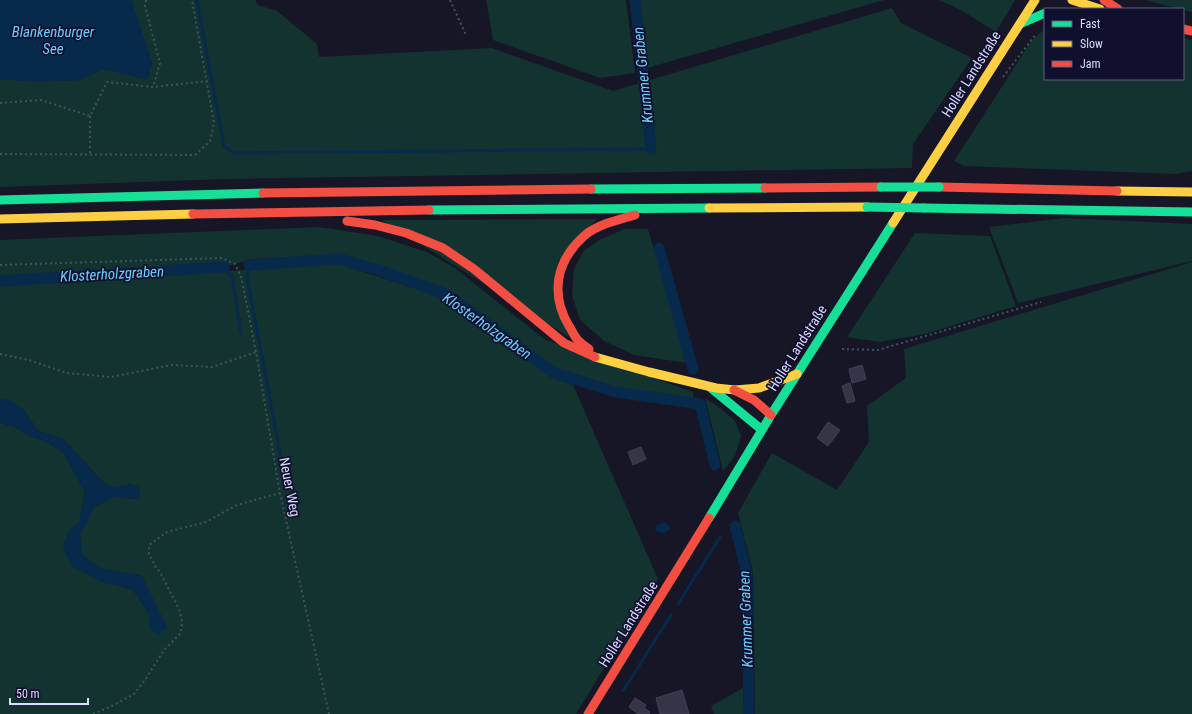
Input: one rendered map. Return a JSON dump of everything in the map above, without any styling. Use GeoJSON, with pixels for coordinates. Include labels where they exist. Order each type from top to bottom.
{"type":"FeatureCollection","features":[{"type":"Feature","properties":{"kind":"main road","name":"Holler Landstraße"},"geometry":{"type":"LineString","coordinates":[[588,714],[671,581],[771,415],[1035,0]]}},
{"type":"Feature","properties":{"kind":"main road"},"geometry":{"type":"LineString","coordinates":[[1104,0],[1116,8]]}},
{"type":"Feature","properties":{"kind":"main road"},"geometry":{"type":"LineString","coordinates":[[1070,3],[1082,4],[1096,8]]}},
{"type":"Feature","properties":{"kind":"main road"},"geometry":{"type":"LineString","coordinates":[[1020,24],[1044,13]]}},
{"type":"Feature","properties":{"kind":"main road"},"geometry":{"type":"LineString","coordinates":[[1163,192],[1180,184]]}},
{"type":"Feature","properties":{"kind":"main road"},"geometry":{"type":"LineString","coordinates":[[0,200],[176,194],[644,188],[881,187],[1192,192]]}},
{"type":"Feature","properties":{"kind":"main road"},"geometry":{"type":"LineString","coordinates":[[0,220],[318,211],[653,208],[867,207],[1192,212]]}},
{"type":"Feature","properties":{"kind":"main road"},"geometry":{"type":"LineString","coordinates":[[602,359],[577,339],[562,314],[557,290],[558,277],[570,252],[585,235],[608,223],[632,217],[653,208]]}},
{"type":"Feature","properties":{"kind":"main road"},"geometry":{"type":"LineString","coordinates":[[318,211],[347,221],[375,225],[406,233],[443,248],[474,269],[564,344],[602,359],[711,388],[733,390],[753,390],[797,374]]}},
{"type":"Feature","properties":{"kind":"main road"},"geometry":{"type":"LineString","coordinates":[[711,388],[762,430]]}},
{"type":"Feature","properties":{"kind":"main road"},"geometry":{"type":"LineString","coordinates":[[733,390],[754,400],[771,415]]}},
{"type":"Feature","properties":{"kind":"path"},"geometry":{"type":"LineString","coordinates":[[146,0],[145,6],[160,63],[153,87]]}},
{"type":"Feature","properties":{"kind":"path"},"geometry":{"type":"LineString","coordinates":[[0,154],[194,155],[210,141],[214,123],[208,81],[192,0]]}},
{"type":"Feature","properties":{"kind":"path"},"geometry":{"type":"LineString","coordinates":[[450,0],[466,35]]}},
{"type":"Feature","properties":{"kind":"path"},"geometry":{"type":"LineString","coordinates":[[998,83],[1036,34]]}},
{"type":"Feature","properties":{"kind":"path"},"geometry":{"type":"LineString","coordinates":[[90,155],[90,116],[107,82],[153,87],[208,81]]}},
{"type":"Feature","properties":{"kind":"path"},"geometry":{"type":"LineString","coordinates":[[0,103],[41,100],[90,116]]}},
{"type":"Feature","properties":{"kind":"path","name":"Neuer Weg"},"geometry":{"type":"LineString","coordinates":[[0,265],[222,258],[235,264],[241,276],[256,352],[280,493],[329,714]]}},
{"type":"Feature","properties":{"kind":"path"},"geometry":{"type":"LineString","coordinates":[[842,349],[878,350],[1041,302]]}},
{"type":"Feature","properties":{"kind":"path"},"geometry":{"type":"LineString","coordinates":[[0,354],[29,360],[67,373],[111,377],[171,365],[212,367],[256,352]]}},
{"type":"Feature","properties":{"kind":"path"},"geometry":{"type":"LineString","coordinates":[[93,714],[134,694],[146,680],[164,650],[181,632],[182,622],[179,609],[149,554],[149,545],[166,532],[206,522],[237,505],[280,493]]}},
{"type":"Feature","properties":{"kind":"green space"},"geometry":{"type":"Polygon","coordinates":[[[131,0],[255,0],[258,5],[277,11],[317,44],[319,57],[492,48],[613,91],[892,8],[901,23],[972,58],[913,144],[912,168],[226,179],[0,187],[0,79],[36,82],[79,80],[104,69],[147,79],[152,63],[131,0]]]}},
{"type":"Feature","properties":{"kind":"green space"},"geometry":{"type":"Polygon","coordinates":[[[486,0],[626,0],[635,73],[600,78],[493,40],[486,0]]]}},
{"type":"Feature","properties":{"kind":"green space"},"geometry":{"type":"Polygon","coordinates":[[[640,0],[884,0],[647,68],[640,0]]]}},
{"type":"Feature","properties":{"kind":"green space"},"geometry":{"type":"Polygon","coordinates":[[[938,0],[1015,0],[996,32],[959,9],[938,0]]]}},
{"type":"Feature","properties":{"kind":"green space"},"geometry":{"type":"Polygon","coordinates":[[[1145,0],[1192,0],[1192,12],[1184,10],[1184,8],[1176,8],[1145,0]]]}},
{"type":"Feature","properties":{"kind":"green space"},"geometry":{"type":"Polygon","coordinates":[[[1044,30],[1044,80],[1184,80],[1184,38],[1192,40],[1192,171],[1176,174],[964,166],[954,161],[1032,40],[1044,30]]]}},
{"type":"Feature","properties":{"kind":"green space"},"geometry":{"type":"Polygon","coordinates":[[[1064,218],[1192,224],[1192,261],[1018,303],[989,227],[1064,218]]]}},
{"type":"Feature","properties":{"kind":"green space"},"geometry":{"type":"Polygon","coordinates":[[[597,219],[558,261],[569,337],[382,220],[597,219]]]}},
{"type":"Feature","properties":{"kind":"green space"},"geometry":{"type":"Polygon","coordinates":[[[319,227],[378,236],[427,252],[455,268],[544,339],[693,392],[694,402],[617,389],[555,369],[448,291],[341,255],[253,259],[231,265],[0,278],[0,240],[319,227]]]}},
{"type":"Feature","properties":{"kind":"green space"},"geometry":{"type":"Polygon","coordinates":[[[625,229],[648,229],[687,363],[634,355],[604,341],[580,320],[572,295],[574,269],[584,251],[599,240],[625,229]]]}},
{"type":"Feature","properties":{"kind":"green space"},"geometry":{"type":"Polygon","coordinates":[[[915,233],[990,236],[1016,306],[925,334],[880,342],[847,337],[915,233]]]}},
{"type":"Feature","properties":{"kind":"green space"},"geometry":{"type":"Polygon","coordinates":[[[1192,262],[1192,714],[755,714],[753,572],[738,513],[772,453],[837,490],[869,442],[867,406],[906,378],[904,349],[1192,262]]]}},
{"type":"Feature","properties":{"kind":"green space"},"geometry":{"type":"Polygon","coordinates":[[[337,263],[447,299],[549,376],[573,385],[658,579],[576,714],[0,714],[0,423],[13,426],[28,435],[49,443],[64,453],[85,492],[79,523],[68,532],[63,548],[100,581],[133,590],[150,615],[158,635],[142,576],[102,569],[82,555],[80,535],[94,507],[113,497],[139,499],[131,484],[117,487],[106,485],[63,439],[38,431],[25,411],[6,398],[0,400],[0,285],[337,263]]]}},
{"type":"Feature","properties":{"kind":"green space"},"geometry":{"type":"Polygon","coordinates":[[[705,398],[735,421],[741,436],[735,456],[723,471],[705,398]]]}},
{"type":"Feature","properties":{"kind":"green space"},"geometry":{"type":"Polygon","coordinates":[[[743,688],[744,714],[714,714],[711,706],[743,688]]]}},
{"type":"Feature","properties":{"kind":"water","name":"Blankenburger See"},"geometry":{"type":"Polygon","coordinates":[[[0,0],[131,0],[152,63],[147,79],[104,69],[79,80],[36,82],[0,79],[0,0]]]}},
{"type":"Feature","properties":{"kind":"water"},"geometry":{"type":"Polygon","coordinates":[[[6,398],[25,411],[38,431],[63,439],[106,485],[117,487],[131,484],[140,488],[140,499],[113,497],[94,507],[80,535],[82,555],[102,569],[142,576],[167,627],[158,635],[149,627],[150,615],[133,590],[100,581],[73,567],[63,548],[68,532],[79,523],[85,492],[64,453],[49,443],[28,435],[13,426],[0,423],[0,400],[6,398]]]}},
{"type":"Feature","properties":{"kind":"water"},"geometry":{"type":"Polygon","coordinates":[[[664,522],[669,525],[670,529],[662,533],[655,529],[657,525],[664,522]]]}},
{"type":"Feature","properties":{"kind":"building"},"geometry":{"type":"Polygon","coordinates":[[[862,365],[866,379],[852,383],[849,369],[862,365]]]}},
{"type":"Feature","properties":{"kind":"building"},"geometry":{"type":"Polygon","coordinates":[[[850,383],[855,401],[847,403],[842,386],[850,383]]]}},
{"type":"Feature","properties":{"kind":"building"},"geometry":{"type":"Polygon","coordinates":[[[828,422],[840,430],[828,446],[817,438],[828,422]]]}},
{"type":"Feature","properties":{"kind":"building"},"geometry":{"type":"Polygon","coordinates":[[[641,447],[646,459],[633,465],[628,452],[641,447]]]}},
{"type":"Feature","properties":{"kind":"building"},"geometry":{"type":"Polygon","coordinates":[[[682,690],[689,714],[660,714],[656,698],[682,690]]]}},
{"type":"Feature","properties":{"kind":"building"},"geometry":{"type":"Polygon","coordinates":[[[635,698],[646,705],[644,708],[650,712],[649,714],[638,714],[629,707],[635,698]]]}},
{"type":"Feature","properties":{"kind":"waterway"},"geometry":{"type":"LineString","coordinates":[[197,0],[224,146],[234,153],[651,149]]}},
{"type":"Feature","properties":{"kind":"waterway","name":"Krummer Graben"},"geometry":{"type":"LineString","coordinates":[[635,0],[651,149]]}},
{"type":"Feature","properties":{"kind":"waterway","name":"Krummer Graben"},"geometry":{"type":"LineString","coordinates":[[659,248],[693,369]]}},
{"type":"Feature","properties":{"kind":"waterway","name":"Klosterholzgraben"},"geometry":{"type":"LineString","coordinates":[[249,265],[339,259],[379,270],[448,295],[554,373],[616,392],[700,404],[715,465]]}},
{"type":"Feature","properties":{"kind":"waterway"},"geometry":{"type":"LineString","coordinates":[[249,265],[247,277],[287,490]]}},
{"type":"Feature","properties":{"kind":"waterway"},"geometry":{"type":"LineString","coordinates":[[224,267],[232,277],[241,333]]}},
{"type":"Feature","properties":{"kind":"waterway","name":"Klosterholzgraben"},"geometry":{"type":"LineString","coordinates":[[0,281],[224,267]]}},
{"type":"Feature","properties":{"kind":"waterway","name":"Krummer Graben"},"geometry":{"type":"LineString","coordinates":[[735,526],[747,574],[749,714]]}},
{"type":"Feature","properties":{"kind":"waterway"},"geometry":{"type":"LineString","coordinates":[[678,604],[720,537]]}},
{"type":"Feature","properties":{"kind":"waterway"},"geometry":{"type":"LineString","coordinates":[[623,691],[671,615]]}},
{"type":"Feature","properties":{"kind":"traffic: fast"},"geometry":{"type":"LineString","coordinates":[[1020,24],[1044,13]]}},
{"type":"Feature","properties":{"kind":"traffic: fast"},"geometry":{"type":"LineString","coordinates":[[881,187],[939,187]]}},
{"type":"Feature","properties":{"kind":"traffic: fast"},"geometry":{"type":"LineString","coordinates":[[591,189],[765,188]]}},
{"type":"Feature","properties":{"kind":"traffic: fast"},"geometry":{"type":"LineString","coordinates":[[0,200],[263,193]]}},
{"type":"Feature","properties":{"kind":"traffic: fast"},"geometry":{"type":"LineString","coordinates":[[867,207],[924,208]]}},
{"type":"Feature","properties":{"kind":"traffic: fast"},"geometry":{"type":"LineString","coordinates":[[429,210],[709,208]]}},
{"type":"Feature","properties":{"kind":"traffic: fast"},"geometry":{"type":"LineString","coordinates":[[924,208],[1192,212]]}},
{"type":"Feature","properties":{"kind":"traffic: fast"},"geometry":{"type":"LineString","coordinates":[[709,518],[771,415],[893,223]]}},
{"type":"Feature","properties":{"kind":"traffic: fast"},"geometry":{"type":"LineString","coordinates":[[711,388],[762,430]]}},
{"type":"Feature","properties":{"kind":"traffic: slow"},"geometry":{"type":"LineString","coordinates":[[893,223],[1035,0]]}},
{"type":"Feature","properties":{"kind":"traffic: slow"},"geometry":{"type":"LineString","coordinates":[[1072,0],[1097,8]]}},
{"type":"Feature","properties":{"kind":"traffic: slow"},"geometry":{"type":"LineString","coordinates":[[1117,191],[1192,192]]}},
{"type":"Feature","properties":{"kind":"traffic: slow"},"geometry":{"type":"LineString","coordinates":[[709,208],[867,207]]}},
{"type":"Feature","properties":{"kind":"traffic: slow"},"geometry":{"type":"LineString","coordinates":[[0,219],[193,214]]}},
{"type":"Feature","properties":{"kind":"traffic: slow"},"geometry":{"type":"LineString","coordinates":[[595,357],[716,388],[735,390],[759,388],[797,374]]}},
{"type":"Feature","properties":{"kind":"traffic: jam"},"geometry":{"type":"LineString","coordinates":[[1104,0],[1116,8]]}},
{"type":"Feature","properties":{"kind":"traffic: jam"},"geometry":{"type":"LineString","coordinates":[[1184,29],[1192,31]]}},
{"type":"Feature","properties":{"kind":"traffic: jam"},"geometry":{"type":"LineString","coordinates":[[765,188],[881,187]]}},
{"type":"Feature","properties":{"kind":"traffic: jam"},"geometry":{"type":"LineString","coordinates":[[939,187],[1117,191]]}},
{"type":"Feature","properties":{"kind":"traffic: jam"},"geometry":{"type":"LineString","coordinates":[[263,193],[591,189]]}},
{"type":"Feature","properties":{"kind":"traffic: jam"},"geometry":{"type":"LineString","coordinates":[[193,214],[429,210]]}},
{"type":"Feature","properties":{"kind":"traffic: jam"},"geometry":{"type":"LineString","coordinates":[[589,349],[576,338],[563,314],[559,302],[559,278],[562,267],[567,256],[589,232],[608,223],[635,215]]}},
{"type":"Feature","properties":{"kind":"traffic: jam"},"geometry":{"type":"LineString","coordinates":[[347,221],[375,225],[406,233],[443,248],[474,269],[564,343],[595,357]]}},
{"type":"Feature","properties":{"kind":"traffic: jam"},"geometry":{"type":"LineString","coordinates":[[734,390],[754,400],[771,415]]}},
{"type":"Feature","properties":{"kind":"traffic: jam"},"geometry":{"type":"LineString","coordinates":[[588,714],[709,518]]}}]}
